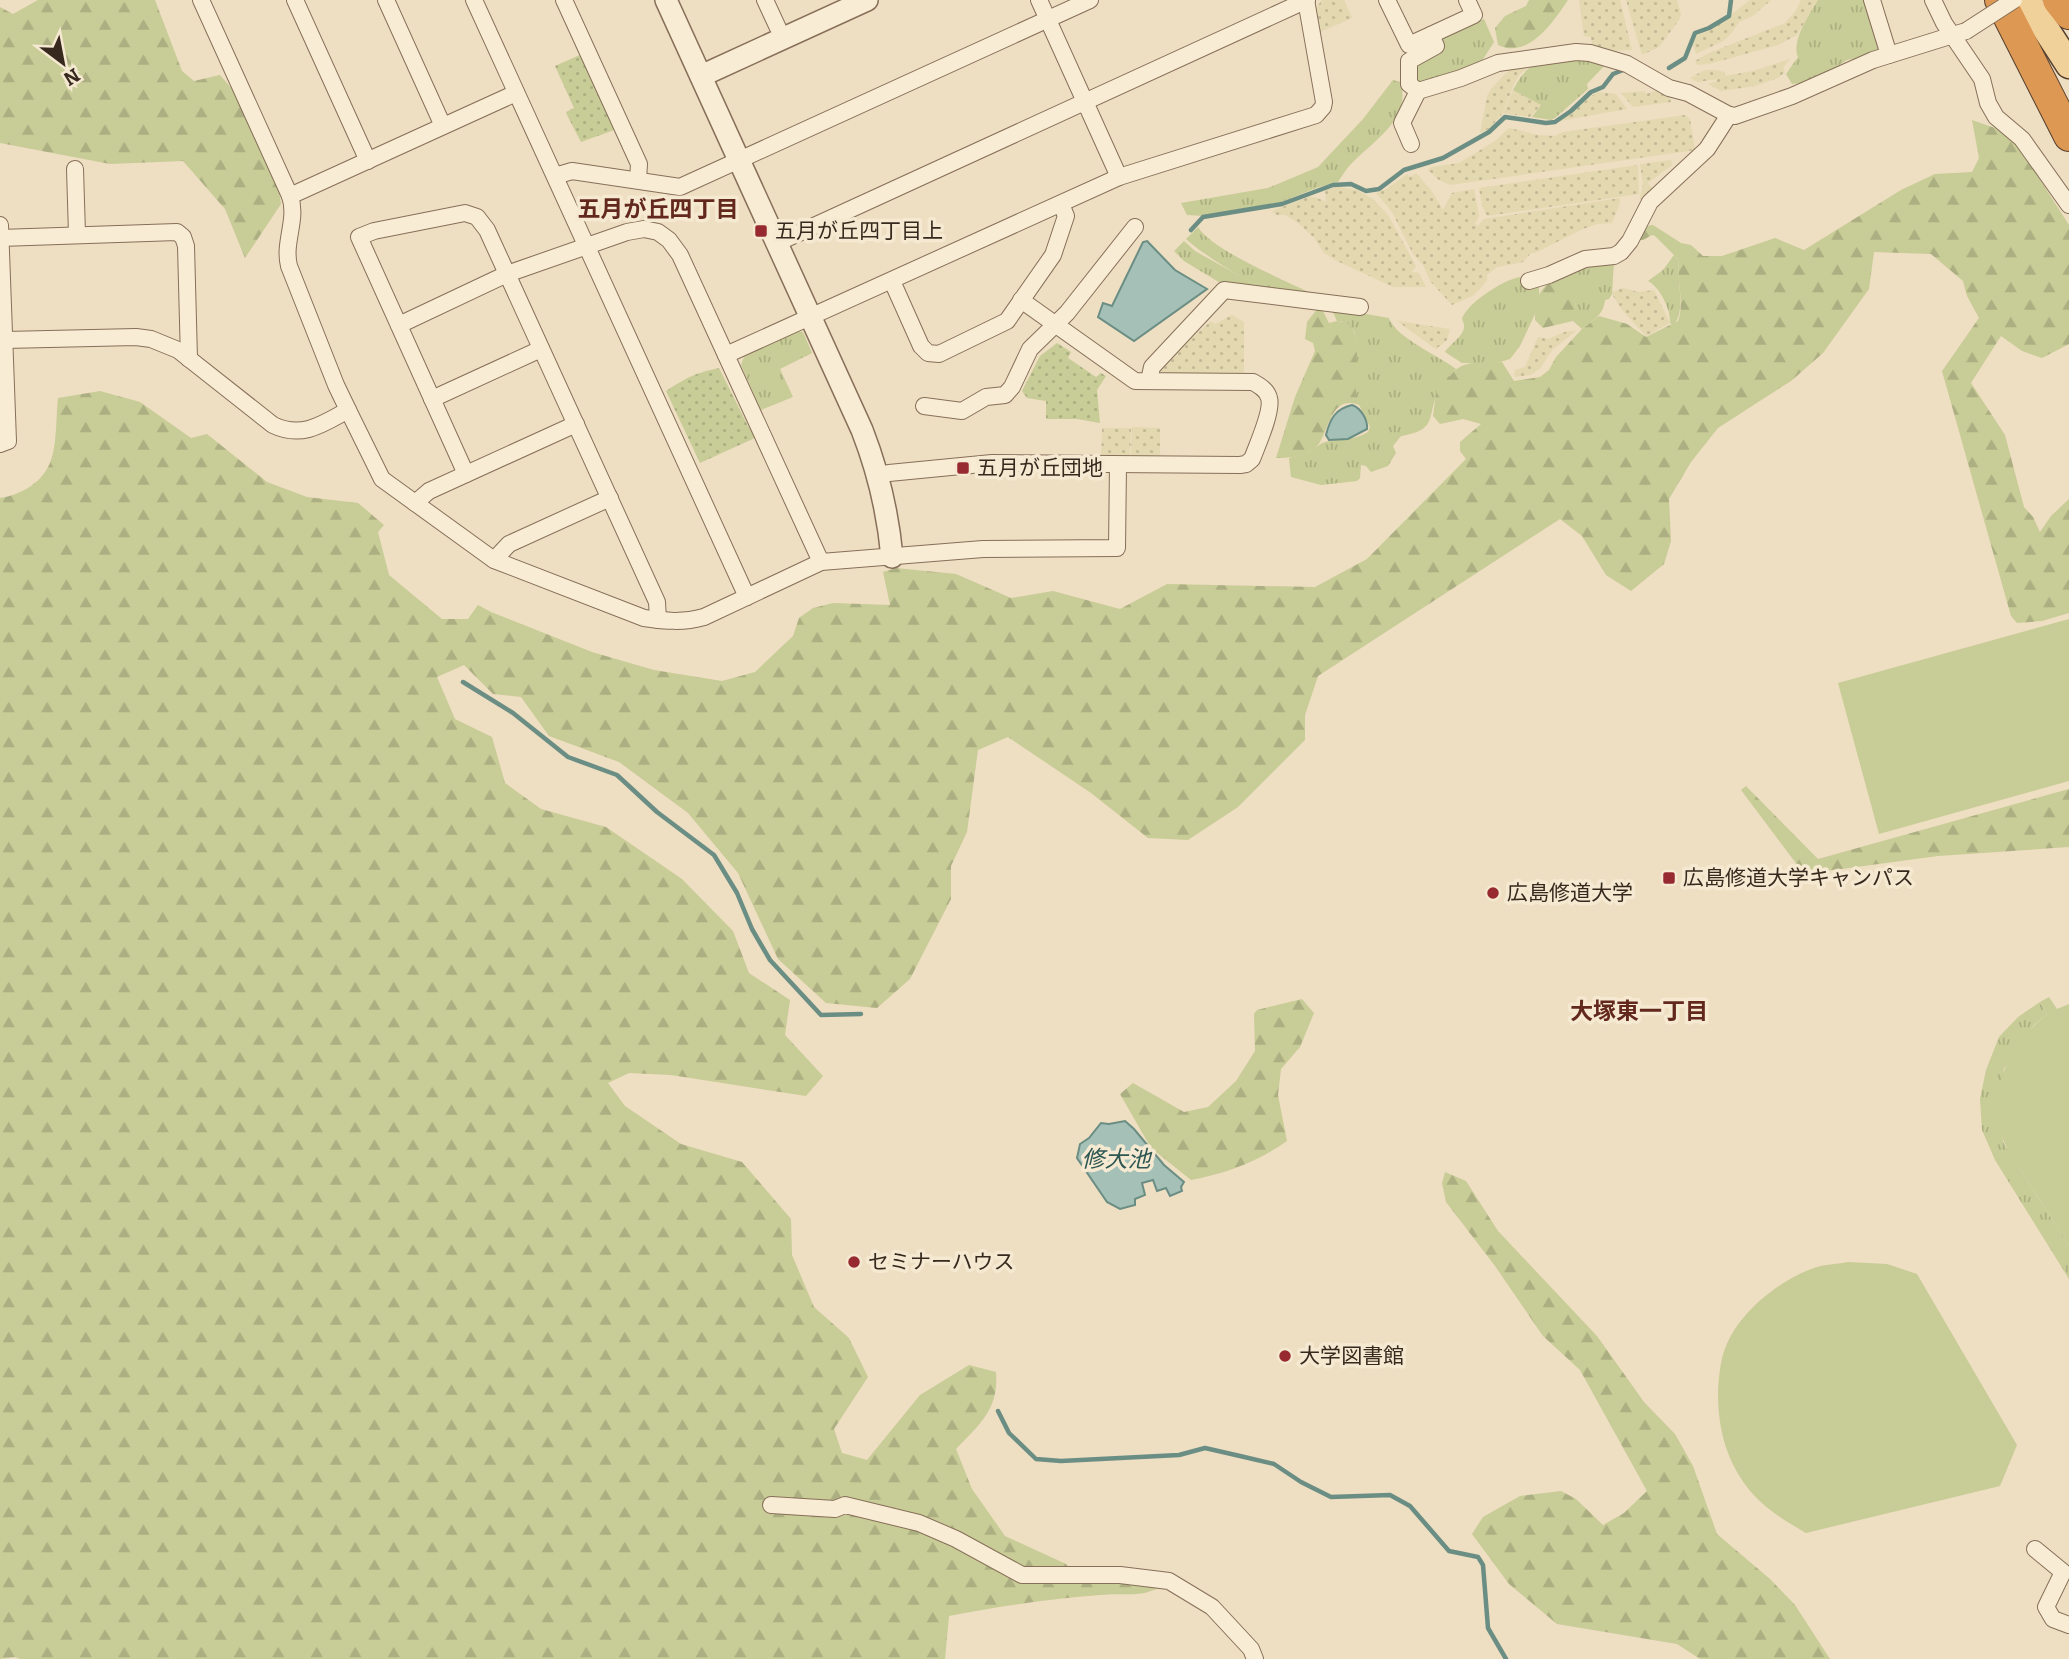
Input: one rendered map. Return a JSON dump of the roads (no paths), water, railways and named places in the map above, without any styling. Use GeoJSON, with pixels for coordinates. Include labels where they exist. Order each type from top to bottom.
{"type":"FeatureCollection","features":[{"type":"Feature","properties":{"kind":"highway"},"geometry":{"type":"LineString","coordinates":[[2000,0],[2069,136]]}},
{"type":"Feature","properties":{"kind":"highway"},"geometry":{"type":"LineString","coordinates":[[2058,0],[2069,14]]}},
{"type":"Feature","properties":{"kind":"main road"},"geometry":{"type":"LineString","coordinates":[[2027,0],[2069,65]]}},
{"type":"Feature","properties":{"kind":"main road"},"geometry":{"type":"LineString","coordinates":[[2048,0],[2069,33]]}},
{"type":"Feature","properties":{"kind":"street"},"geometry":{"type":"LineString","coordinates":[[201,0],[290,196],[293,210],[287,248],[289,266],[335,385],[382,479],[495,560],[644,618],[695,619],[821,562],[983,549],[1117,548],[1118,464]]}},
{"type":"Feature","properties":{"kind":"street"},"geometry":{"type":"LineString","coordinates":[[295,0],[368,160]]}},
{"type":"Feature","properties":{"kind":"street"},"geometry":{"type":"LineString","coordinates":[[386,0],[443,126]]}},
{"type":"Feature","properties":{"kind":"street"},"geometry":{"type":"LineString","coordinates":[[474,0],[747,597]]}},
{"type":"Feature","properties":{"kind":"street"},"geometry":{"type":"LineString","coordinates":[[564,0],[639,164],[638,180]]}},
{"type":"Feature","properties":{"kind":"street"},"geometry":{"type":"LineString","coordinates":[[666,0],[862,430],[878,476],[892,557]]}},
{"type":"Feature","properties":{"kind":"street"},"geometry":{"type":"LineString","coordinates":[[765,0],[778,28]]}},
{"type":"Feature","properties":{"kind":"street"},"geometry":{"type":"LineString","coordinates":[[701,76],[867,0]]}},
{"type":"Feature","properties":{"kind":"street"},"geometry":{"type":"LineString","coordinates":[[1038,0],[1119,177]]}},
{"type":"Feature","properties":{"kind":"street"},"geometry":{"type":"LineString","coordinates":[[555,176],[572,171],[680,187],[1090,0]]}},
{"type":"Feature","properties":{"kind":"street"},"geometry":{"type":"LineString","coordinates":[[726,355],[1119,177],[1321,112],[1323,97],[1306,0],[777,243]]}},
{"type":"Feature","properties":{"kind":"street"},"geometry":{"type":"LineString","coordinates":[[1387,0],[1409,45],[1474,16],[1467,0]]}},
{"type":"Feature","properties":{"kind":"street"},"geometry":{"type":"LineString","coordinates":[[1872,0],[1889,55]]}},
{"type":"Feature","properties":{"kind":"street"},"geometry":{"type":"LineString","coordinates":[[1933,0],[1944,23],[1960,34],[1982,79],[1988,103],[1996,117],[2025,143],[2069,205]]}},
{"type":"Feature","properties":{"kind":"street"},"geometry":{"type":"LineString","coordinates":[[1411,144],[1402,123],[1418,91],[1498,64],[1576,52],[1590,53],[1627,64],[1669,88],[1688,93],[1729,116],[1756,110],[1889,55],[1960,34],[2014,0]]}},
{"type":"Feature","properties":{"kind":"street"},"geometry":{"type":"LineString","coordinates":[[1418,91],[1409,84],[1409,61],[1436,46],[1431,35]]}},
{"type":"Feature","properties":{"kind":"street"},"geometry":{"type":"LineString","coordinates":[[290,196],[516,93]]}},
{"type":"Feature","properties":{"kind":"street"},"geometry":{"type":"LineString","coordinates":[[1529,281],[1585,258],[1614,256],[1621,252],[1630,241],[1650,202],[1707,149],[1729,116]]}},
{"type":"Feature","properties":{"kind":"street"},"geometry":{"type":"LineString","coordinates":[[75,169],[77,234]]}},
{"type":"Feature","properties":{"kind":"street"},"geometry":{"type":"LineString","coordinates":[[892,281],[921,346],[933,355],[1004,323],[1055,251],[1066,216],[1061,204]]}},
{"type":"Feature","properties":{"kind":"street"},"geometry":{"type":"LineString","coordinates":[[466,474],[359,237],[374,231],[461,213],[477,217],[485,226],[657,603],[657,620]]}},
{"type":"Feature","properties":{"kind":"street"},"geometry":{"type":"LineString","coordinates":[[0,225],[8,441],[0,444]]}},
{"type":"Feature","properties":{"kind":"street"},"geometry":{"type":"LineString","coordinates":[[924,406],[962,411],[986,397],[1005,395],[1012,387],[1030,349],[1056,325],[1135,227]]}},
{"type":"Feature","properties":{"kind":"street"},"geometry":{"type":"LineString","coordinates":[[399,325],[507,274],[587,245],[627,232],[644,229],[657,232],[669,240],[680,255],[821,562]]}},
{"type":"Feature","properties":{"kind":"street"},"geometry":{"type":"LineString","coordinates":[[0,238],[173,231],[183,237],[186,246],[189,359]]}},
{"type":"Feature","properties":{"kind":"street"},"geometry":{"type":"LineString","coordinates":[[1149,381],[1152,366],[1224,290],[1360,307]]}},
{"type":"Feature","properties":{"kind":"street"},"geometry":{"type":"LineString","coordinates":[[878,476],[992,463],[1240,465],[1252,459],[1270,405],[1269,395],[1262,387],[1253,382],[1135,381],[1021,300]]}},
{"type":"Feature","properties":{"kind":"street"},"geometry":{"type":"LineString","coordinates":[[5,340],[136,337],[166,344],[278,427],[305,431],[348,410]]}},
{"type":"Feature","properties":{"kind":"street"},"geometry":{"type":"LineString","coordinates":[[432,399],[541,349]]}},
{"type":"Feature","properties":{"kind":"street"},"geometry":{"type":"LineString","coordinates":[[415,503],[429,491],[576,424]]}},
{"type":"Feature","properties":{"kind":"street"},"geometry":{"type":"LineString","coordinates":[[495,560],[509,544],[610,498]]}},
{"type":"Feature","properties":{"kind":"street"},"geometry":{"type":"LineString","coordinates":[[771,1504],[835,1509],[845,1505],[919,1523],[956,1539],[1022,1575],[1120,1575],[1169,1581],[1212,1607],[1251,1649],[1255,1659]]}},
{"type":"Feature","properties":{"kind":"street"},"geometry":{"type":"LineString","coordinates":[[2035,1549],[2063,1572],[2046,1607],[2053,1619],[2069,1626]]}},
{"type":"Feature","properties":{"kind":"water"},"geometry":{"type":"Polygon","coordinates":[[[1147,241],[1175,270],[1207,289],[1134,341],[1098,317],[1103,303],[1112,306],[1143,242],[1147,241]]]}},
{"type":"Feature","properties":{"kind":"water"},"geometry":{"type":"Polygon","coordinates":[[[1352,405],[1363,415],[1367,429],[1348,439],[1329,440],[1326,435],[1334,416],[1341,409],[1352,405]]]}},
{"type":"Feature","properties":{"kind":"water","name":"修大池"},"geometry":{"type":"Polygon","coordinates":[[[1125,1121],[1164,1165],[1184,1182],[1182,1191],[1170,1196],[1166,1188],[1157,1191],[1153,1180],[1142,1183],[1145,1195],[1135,1199],[1135,1205],[1120,1209],[1107,1202],[1077,1158],[1080,1144],[1089,1138],[1101,1123],[1125,1121]]]}},
{"type":"Feature","properties":{"kind":"waterway"},"geometry":{"type":"LineString","coordinates":[[1669,68],[1685,58],[1695,33],[1729,16],[1731,0]]}},
{"type":"Feature","properties":{"kind":"waterway"},"geometry":{"type":"LineString","coordinates":[[1191,230],[1203,217],[1282,204],[1333,185],[1351,184],[1366,191],[1379,189],[1404,170],[1443,158],[1489,132],[1505,117],[1555,122],[1591,92],[1603,87],[1613,74],[1623,70]]}},
{"type":"Feature","properties":{"kind":"waterway"},"geometry":{"type":"LineString","coordinates":[[463,682],[513,713],[568,757],[617,775],[657,812],[714,855],[737,893],[752,929],[770,960],[821,1015],[861,1014]]}},
{"type":"Feature","properties":{"kind":"waterway"},"geometry":{"type":"LineString","coordinates":[[998,1411],[1009,1433],[1036,1459],[1061,1461],[1179,1455],[1205,1448],[1274,1464],[1331,1497],[1390,1495],[1410,1506],[1449,1551],[1478,1557],[1483,1565],[1488,1628],[1506,1659]]}},
{"type":"Feature","properties":{"kind":"place","name":"五月が丘四丁目上"},"geometry":{"type":"Point","coordinates":[761,231]}},
{"type":"Feature","properties":{"kind":"place","name":"五月が丘団地"},"geometry":{"type":"Point","coordinates":[963,468]}},
{"type":"Feature","properties":{"kind":"place","name":"広島修道大学キャンパス"},"geometry":{"type":"Point","coordinates":[1669,878]}},
{"type":"Feature","properties":{"kind":"place","name":"広島修道大学"},"geometry":{"type":"Point","coordinates":[1493,893]}},
{"type":"Feature","properties":{"kind":"place","name":"セミナーハウス"},"geometry":{"type":"Point","coordinates":[854,1262]}},
{"type":"Feature","properties":{"kind":"place","name":"大学図書館"},"geometry":{"type":"Point","coordinates":[1285,1356]}},
{"type":"Feature","properties":{"kind":"district","name":"五月が丘四丁目"},"geometry":{"type":"Point","coordinates":[658,209]}},
{"type":"Feature","properties":{"kind":"district","name":"大塚東一丁目"},"geometry":{"type":"Point","coordinates":[1639,1011]}}]}
